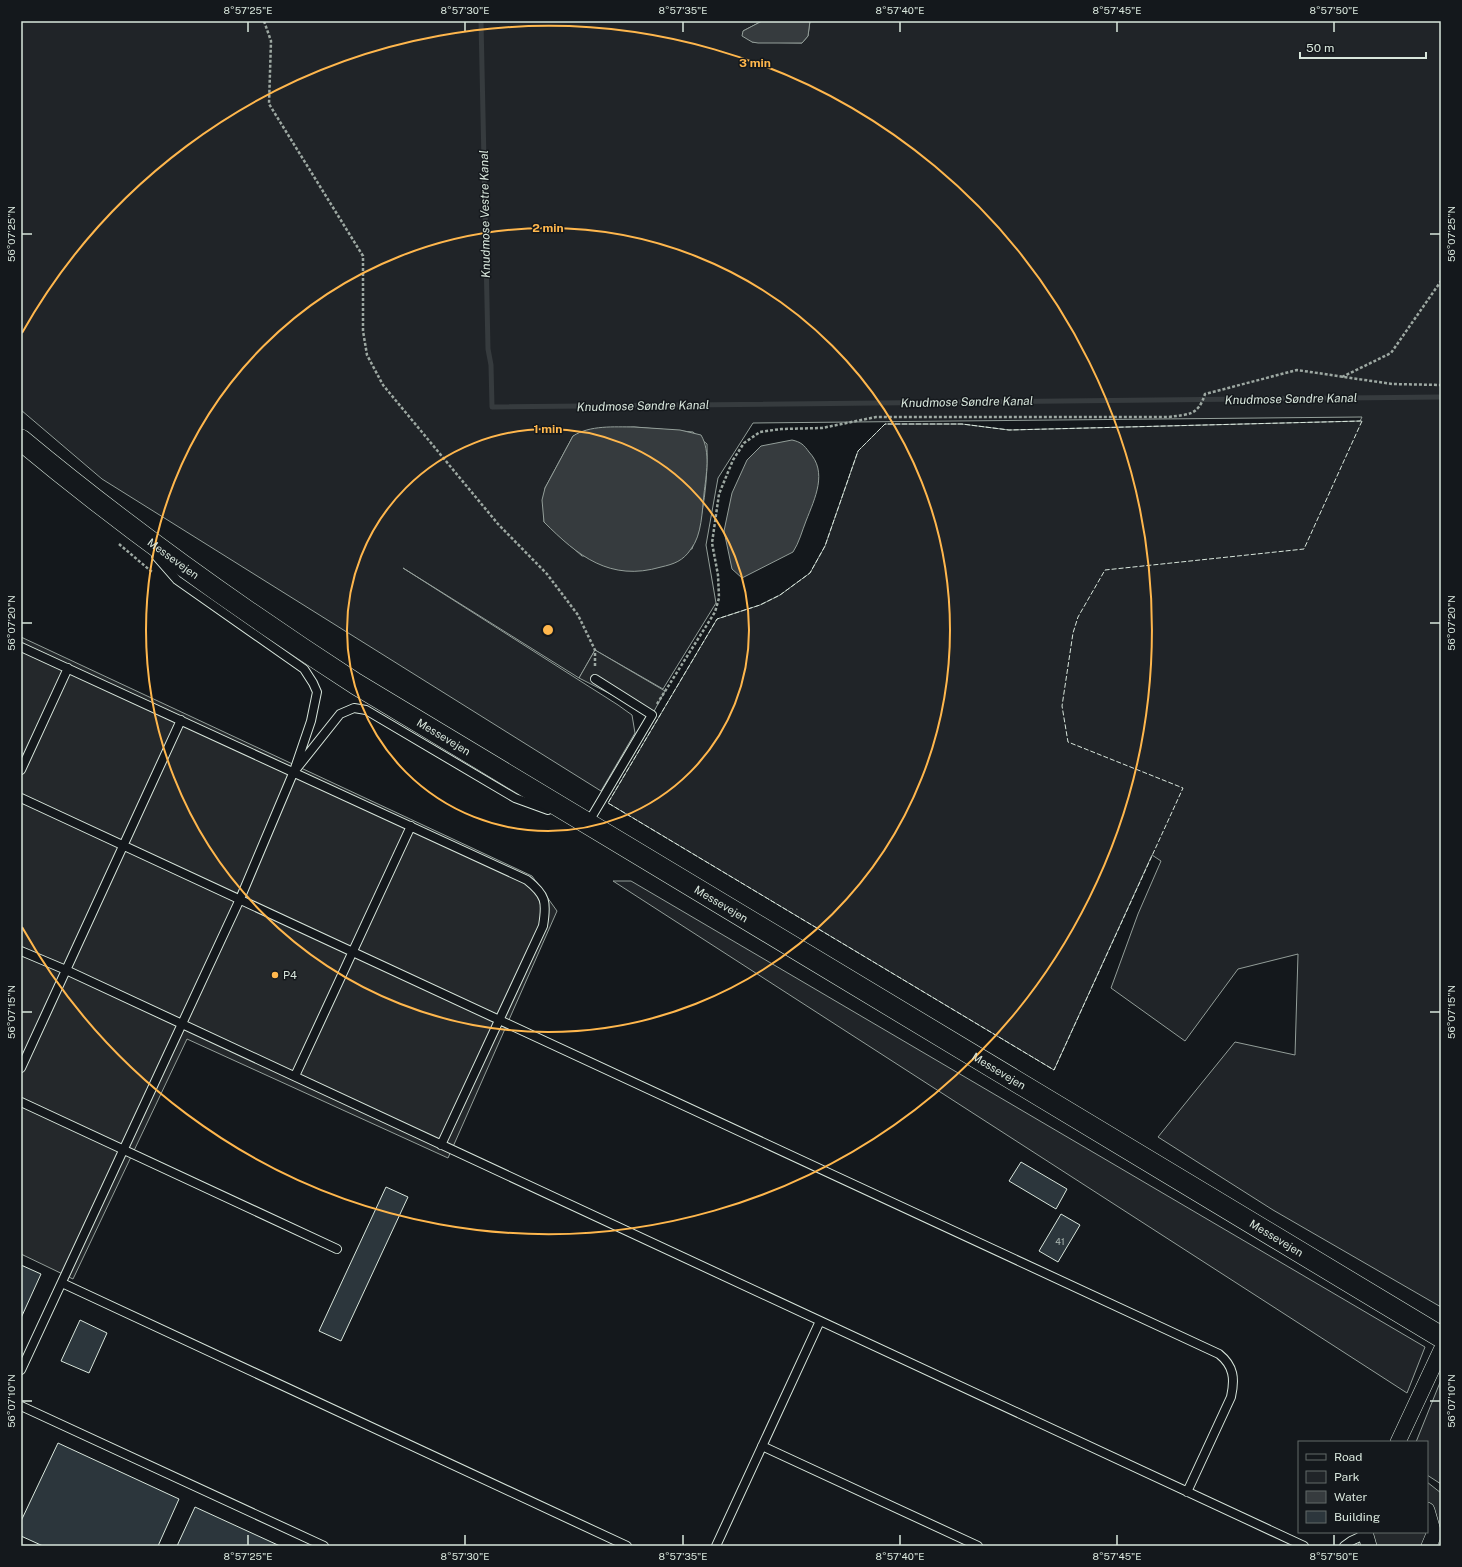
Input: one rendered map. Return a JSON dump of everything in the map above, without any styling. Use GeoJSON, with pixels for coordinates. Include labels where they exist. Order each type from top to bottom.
{"type":"FeatureCollection","features":[{"type":"Feature","properties":{"kind":"main road","name":"Messevejen"},"geometry":{"type":"LineString","coordinates":[[21,440],[133,530],[276,633],[356,684],[1441,1337]]}},
{"type":"Feature","properties":{"kind":"street"},"geometry":{"type":"LineString","coordinates":[[1398,1441],[1441,1350]]}},
{"type":"Feature","properties":{"kind":"street"},"geometry":{"type":"LineString","coordinates":[[1428,1513],[1434,1534],[1429,1546]]}},
{"type":"Feature","properties":{"kind":"lane"},"geometry":{"type":"LineString","coordinates":[[21,1370],[240,899],[294,771],[317,692],[304,669],[177,580],[133,530]]}},
{"type":"Feature","properties":{"kind":"lane"},"geometry":{"type":"LineString","coordinates":[[21,646],[527,880],[538,888],[544,899],[546,908],[544,926],[441,1145]]}},
{"type":"Feature","properties":{"kind":"lane"},"geometry":{"type":"LineString","coordinates":[[21,770],[68,668]]}},
{"type":"Feature","properties":{"kind":"lane"},"geometry":{"type":"LineString","coordinates":[[294,771],[340,714],[354,708],[366,710],[515,798],[587,824],[652,715],[595,679]]}},
{"type":"Feature","properties":{"kind":"lane"},"geometry":{"type":"LineString","coordinates":[[21,1068],[181,720]]}},
{"type":"Feature","properties":{"kind":"lane"},"geometry":{"type":"LineString","coordinates":[[21,798],[1220,1354],[1227,1360],[1233,1372],[1234,1383],[1231,1397],[1187,1492]]}},
{"type":"Feature","properties":{"kind":"lane"},"geometry":{"type":"LineString","coordinates":[[295,1076],[411,826]]}},
{"type":"Feature","properties":{"kind":"lane"},"geometry":{"type":"LineString","coordinates":[[21,951],[66,970],[295,1076],[1304,1546]]}},
{"type":"Feature","properties":{"kind":"lane"},"geometry":{"type":"LineString","coordinates":[[21,1102],[337,1249]]}},
{"type":"Feature","properties":{"kind":"lane"},"geometry":{"type":"LineString","coordinates":[[62,1283],[627,1546]]}},
{"type":"Feature","properties":{"kind":"lane"},"geometry":{"type":"LineString","coordinates":[[716,1546],[820,1321]]}},
{"type":"Feature","properties":{"kind":"lane"},"geometry":{"type":"LineString","coordinates":[[21,1406],[324,1546]]}},
{"type":"Feature","properties":{"kind":"lane"},"geometry":{"type":"LineString","coordinates":[[762,1446],[978,1546]]}},
{"type":"Feature","properties":{"kind":"lane"},"geometry":{"type":"LineString","coordinates":[[1344,1546],[1351,1541],[1366,1538]]}},
{"type":"Feature","properties":{"kind":"path"},"geometry":{"type":"LineString","coordinates":[[264,21],[271,42],[269,104],[363,256],[362,331],[367,354],[383,385],[498,524],[547,574],[578,616],[595,650],[595,679]]}},
{"type":"Feature","properties":{"kind":"path"},"geometry":{"type":"LineString","coordinates":[[1342,377],[1391,353],[1441,281]]}},
{"type":"Feature","properties":{"kind":"path"},"geometry":{"type":"LineString","coordinates":[[652,715],[664,690],[715,612],[719,598],[718,575],[712,543],[719,494],[733,460],[744,443],[760,432],[781,429],[822,428],[876,417],[1169,417],[1194,413],[1202,405],[1205,394],[1297,370],[1392,384],[1441,385]]}},
{"type":"Feature","properties":{"kind":"green space"},"geometry":{"type":"Polygon","coordinates":[[[21,21],[762,21],[743,31],[752,42],[802,43],[808,36],[810,21],[1441,21],[1441,1307],[1273,1210],[1158,1137],[1235,1042],[1295,1055],[1298,954],[1238,969],[1185,1041],[1111,988],[1138,914],[1161,861],[1152,855],[1054,1070],[608,803],[717,619],[760,605],[780,595],[810,573],[825,546],[858,451],[885,424],[962,424],[1009,430],[1360,421],[1362,417],[753,423],[718,478],[706,545],[716,603],[663,689],[595,650],[579,678],[403,568],[632,715],[635,733],[601,791],[102,479],[21,410],[21,21]],[[634,427],[602,428],[573,436],[545,488],[544,522],[582,556],[692,549],[700,524],[706,484],[707,457],[707,444],[693,432],[634,427]]]}},
{"type":"Feature","properties":{"kind":"green space"},"geometry":{"type":"Polygon","coordinates":[[[613,881],[631,881],[1425,1347],[1407,1393],[613,881]]]}},
{"type":"Feature","properties":{"kind":"green space"},"geometry":{"type":"Polygon","coordinates":[[[1441,1380],[1441,1484],[1428,1476],[1428,1441],[1416,1441],[1441,1380]]]}},
{"type":"Feature","properties":{"kind":"shaded area","name":"P4"},"geometry":{"type":"Polygon","coordinates":[[[21,637],[532,876],[557,911],[448,1158],[187,1039],[73,1279],[21,1254],[21,637]]]}},
{"type":"Feature","properties":{"kind":"shaded area"},"geometry":{"type":"Polygon","coordinates":[[[595,650],[665,691],[652,715],[579,678],[595,650]]]}},
{"type":"Feature","properties":{"kind":"shaded area"},"geometry":{"type":"Polygon","coordinates":[[[1428,1483],[1441,1493],[1441,1546],[1358,1546],[1363,1533],[1428,1533],[1428,1483]]]}},
{"type":"Feature","properties":{"kind":"water"},"geometry":{"type":"Polygon","coordinates":[[[762,21],[810,21],[808,36],[802,43],[758,43],[752,42],[742,36],[743,31],[762,21]]]}},
{"type":"Feature","properties":{"kind":"water"},"geometry":{"type":"Polygon","coordinates":[[[634,427],[680,430],[701,435],[707,456],[707,471],[702,515],[695,543],[688,553],[678,561],[670,565],[643,571],[626,571],[611,568],[596,563],[583,555],[569,545],[544,522],[542,500],[545,488],[573,436],[580,432],[594,428],[634,427]]]}},
{"type":"Feature","properties":{"kind":"water"},"geometry":{"type":"Polygon","coordinates":[[[792,440],[806,447],[815,460],[818,468],[818,485],[813,503],[799,541],[793,552],[742,578],[732,569],[724,531],[732,493],[747,460],[761,446],[792,440]]]}},
{"type":"Feature","properties":{"kind":"building"},"geometry":{"type":"Polygon","coordinates":[[[1021,1162],[1067,1189],[1056,1209],[1009,1181],[1021,1162]]]}},
{"type":"Feature","properties":{"kind":"building"},"geometry":{"type":"Polygon","coordinates":[[[386,1187],[408,1197],[341,1341],[319,1331],[386,1187]]]}},
{"type":"Feature","properties":{"kind":"building"},"geometry":{"type":"Polygon","coordinates":[[[1061,1214],[1080,1225],[1058,1262],[1039,1251],[1061,1214]]]}},
{"type":"Feature","properties":{"kind":"building"},"geometry":{"type":"Polygon","coordinates":[[[21,1265],[41,1274],[21,1318],[21,1265]]]}},
{"type":"Feature","properties":{"kind":"building"},"geometry":{"type":"Polygon","coordinates":[[[80,1320],[107,1333],[89,1373],[61,1361],[80,1320]]]}},
{"type":"Feature","properties":{"kind":"building"},"geometry":{"type":"Polygon","coordinates":[[[58,1443],[179,1499],[158,1546],[43,1546],[21,1536],[21,1521],[58,1443]]]}},
{"type":"Feature","properties":{"kind":"building"},"geometry":{"type":"Polygon","coordinates":[[[195,1507],[280,1546],[177,1546],[195,1507]]]}},
{"type":"Feature","properties":{"kind":"waterway","name":"Knudmose Søndre Kanal"},"geometry":{"type":"LineString","coordinates":[[481,21],[488,349],[491,365],[492,407],[1441,397]]}},
{"type":"Feature","properties":{"kind":"fence"},"geometry":{"type":"LineString","coordinates":[[1362,421],[1304,549],[1105,570],[1078,617],[1073,633],[1062,706],[1068,742],[1183,788],[1054,1070],[608,803],[717,619],[760,605],[780,595],[810,573],[825,546],[858,451],[885,424],[962,424],[1009,430],[1362,421]]}},
{"type":"Feature","properties":{"kind":"place","name":"P4"},"geometry":{"type":"Point","coordinates":[275,975]}},
{"type":"Feature","properties":{"kind":"water label","name":"Knudmose Vestre Kanal"},"geometry":{"type":"Point","coordinates":[485,214]}}]}
